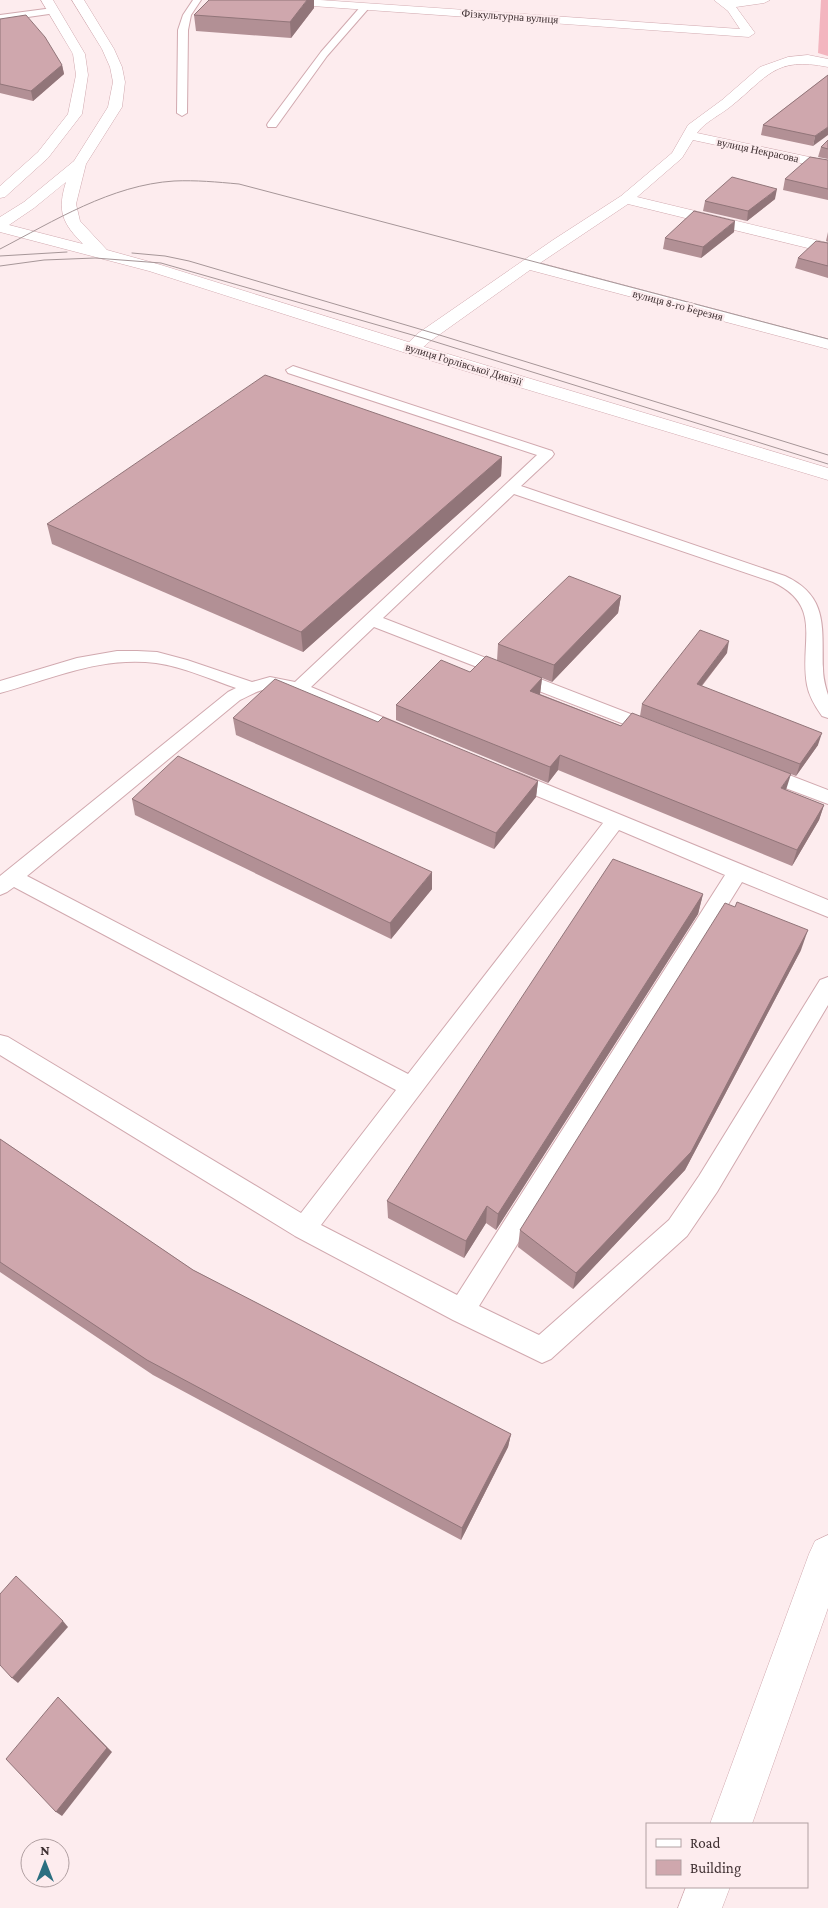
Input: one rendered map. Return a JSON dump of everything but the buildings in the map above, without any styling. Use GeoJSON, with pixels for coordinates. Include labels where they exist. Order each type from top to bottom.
{"type":"FeatureCollection","features":[{"type":"Feature","properties":{"kind":"street"},"geometry":{"type":"LineString","coordinates":[[78,0],[108,49],[116,67],[119,82],[115,108],[79,164],[67,203],[68,215],[80,234],[100,252]]}},
{"type":"Feature","properties":{"kind":"street","name":"Фізкультурна вулиця"},"geometry":{"type":"LineString","coordinates":[[270,0],[749,33],[732,9],[723,2]]}},
{"type":"Feature","properties":{"kind":"street"},"geometry":{"type":"LineString","coordinates":[[723,2],[764,0]]}},
{"type":"Feature","properties":{"kind":"street"},"geometry":{"type":"LineString","coordinates":[[0,194],[43,155],[75,114],[82,76],[79,54],[50,6]]}},
{"type":"Feature","properties":{"kind":"street"},"geometry":{"type":"LineString","coordinates":[[412,349],[423,338],[558,243],[626,199],[677,155],[693,128],[726,103],[764,70],[780,62],[808,59],[828,63]]}},
{"type":"Feature","properties":{"kind":"street","name":"вулиця Некрасова"},"geometry":{"type":"LineString","coordinates":[[688,135],[828,166]]}},
{"type":"Feature","properties":{"kind":"street"},"geometry":{"type":"LineString","coordinates":[[0,226],[79,164]]}},
{"type":"Feature","properties":{"kind":"street"},"geometry":{"type":"LineString","coordinates":[[626,199],[828,248]]}},
{"type":"Feature","properties":{"kind":"street","name":"вулиця Горлівської Дивізії"},"geometry":{"type":"LineString","coordinates":[[0,226],[100,252],[412,349],[828,474]]}},
{"type":"Feature","properties":{"kind":"street","name":"вулиця 8-го Березня"},"geometry":{"type":"LineString","coordinates":[[529,265],[828,344]]}},
{"type":"Feature","properties":{"kind":"street"},"geometry":{"type":"LineString","coordinates":[[731,1823],[828,1554]]}},
{"type":"Feature","properties":{"kind":"street"},"geometry":{"type":"LineString","coordinates":[[700,1908],[708,1888]]}},
{"type":"Feature","properties":{"kind":"lane"},"geometry":{"type":"LineString","coordinates":[[182,112],[183,30],[187,15],[197,0]]}},
{"type":"Feature","properties":{"kind":"lane"},"geometry":{"type":"LineString","coordinates":[[0,18],[50,6]]}},
{"type":"Feature","properties":{"kind":"lane"},"geometry":{"type":"LineString","coordinates":[[272,125],[324,54],[365,7]]}},
{"type":"Feature","properties":{"kind":"lane"},"geometry":{"type":"LineString","coordinates":[[293,370],[546,454],[298,689]]}},
{"type":"Feature","properties":{"kind":"lane"},"geometry":{"type":"LineString","coordinates":[[511,488],[779,579],[798,589],[810,604],[815,619],[815,681],[821,701],[828,712]]}},
{"type":"Feature","properties":{"kind":"lane"},"geometry":{"type":"LineString","coordinates":[[371,620],[670,735]]}},
{"type":"Feature","properties":{"kind":"lane"},"geometry":{"type":"LineString","coordinates":[[0,687],[80,662],[116,656],[156,658],[252,688]]}},
{"type":"Feature","properties":{"kind":"lane"},"geometry":{"type":"LineString","coordinates":[[411,1088],[6,882],[234,696],[252,688],[272,683],[298,689],[425,742]]}},
{"type":"Feature","properties":{"kind":"lane"},"geometry":{"type":"LineString","coordinates":[[744,764],[828,796]]}},
{"type":"Feature","properties":{"kind":"lane"},"geometry":{"type":"LineString","coordinates":[[498,772],[828,909]]}},
{"type":"Feature","properties":{"kind":"lane"},"geometry":{"type":"LineString","coordinates":[[304,1228],[615,821]]}},
{"type":"Feature","properties":{"kind":"lane"},"geometry":{"type":"LineString","coordinates":[[462,1311],[738,871]]}},
{"type":"Feature","properties":{"kind":"lane"},"geometry":{"type":"LineString","coordinates":[[0,1044],[304,1228],[462,1311],[542,1350],[678,1228],[708,1184],[828,986]]}},
{"type":"Feature","properties":{"kind":"shaded area"},"geometry":{"type":"Polygon","coordinates":[[[821,0],[828,0],[828,56],[818,53],[821,0]]]}},
{"type":"Feature","properties":{"kind":"tram line"},"geometry":{"type":"LineString","coordinates":[[0,249],[62,216],[128,189],[174,181],[239,184],[828,339]]}},
{"type":"Feature","properties":{"kind":"tram line"},"geometry":{"type":"LineString","coordinates":[[0,256],[67,252]]}},
{"type":"Feature","properties":{"kind":"tram line"},"geometry":{"type":"LineString","coordinates":[[132,253],[165,256],[189,261],[433,333],[828,455]]}},
{"type":"Feature","properties":{"kind":"tram line"},"geometry":{"type":"LineString","coordinates":[[0,266],[44,260],[95,258],[161,263],[423,338],[828,464]]}}]}
